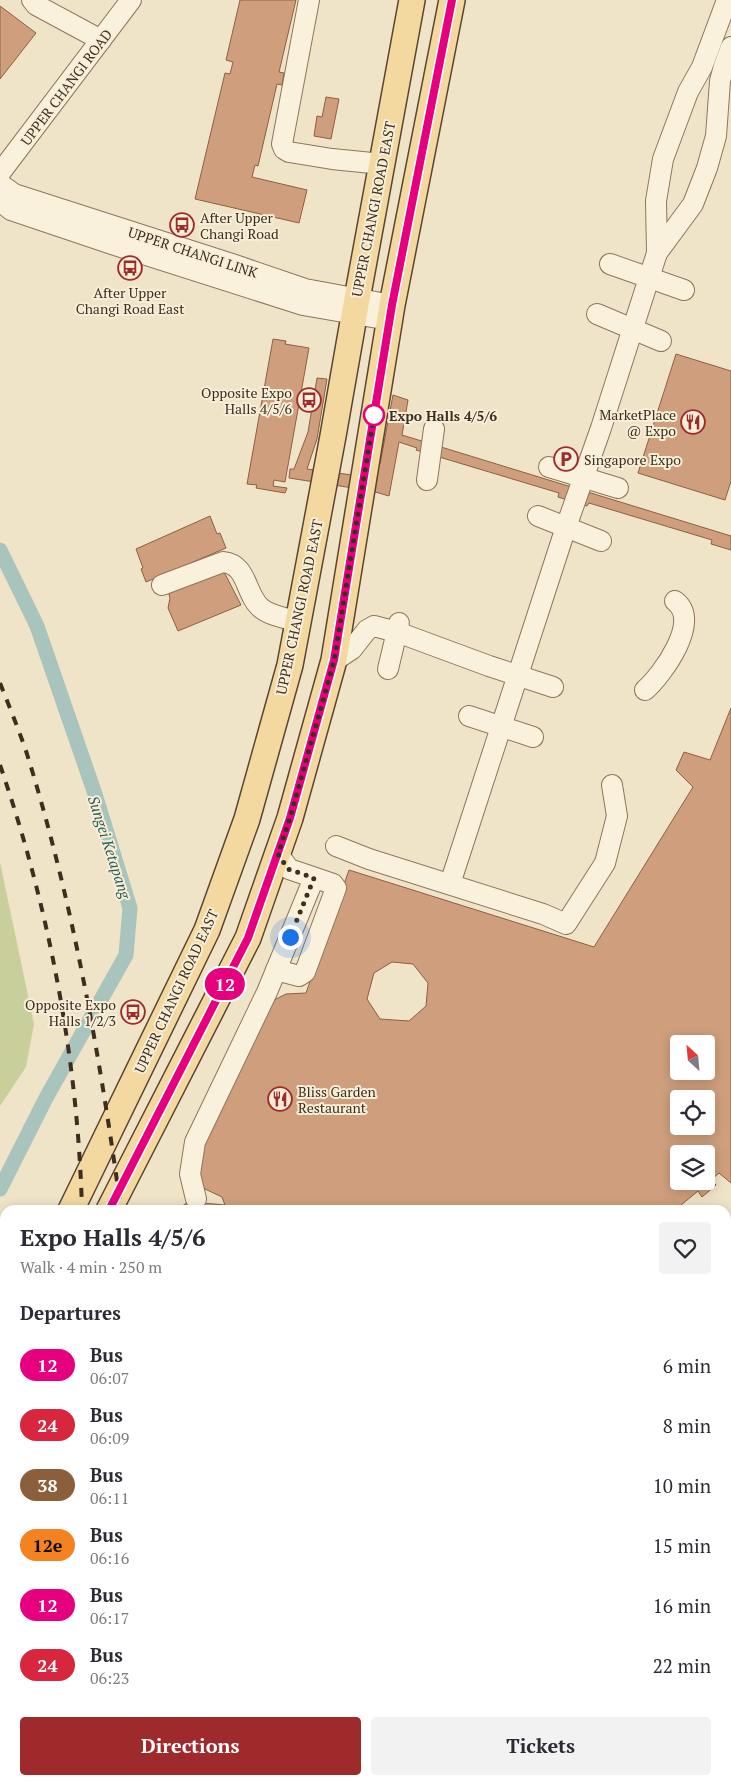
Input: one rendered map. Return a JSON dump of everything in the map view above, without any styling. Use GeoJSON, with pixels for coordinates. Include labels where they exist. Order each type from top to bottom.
{"type":"FeatureCollection","features":[{"type":"Feature","properties":{"kind":"main road","name":"UPPER CHANGI ROAD EAST"},"geometry":{"type":"LineString","coordinates":[[73,1205],[208,930],[247,819],[290,666],[412,0]]}},
{"type":"Feature","properties":{"kind":"main road"},"geometry":{"type":"LineString","coordinates":[[113,1205],[248,938],[290,818],[334,661],[391,312],[450,9],[467,0]]}},
{"type":"Feature","properties":{"kind":"street","name":"UPPER CHANGI ROAD"},"geometry":{"type":"LineString","coordinates":[[0,173],[99,31],[115,0]]}},
{"type":"Feature","properties":{"kind":"street","name":"UPPER CHANGI ROAD"},"geometry":{"type":"LineString","coordinates":[[0,152],[60,75],[99,31],[132,0]]}},
{"type":"Feature","properties":{"kind":"street"},"geometry":{"type":"LineString","coordinates":[[308,0],[282,144],[284,149],[288,152],[332,159],[382,164]]}},
{"type":"Feature","properties":{"kind":"street"},"geometry":{"type":"LineString","coordinates":[[657,253],[656,201],[663,159],[688,92],[702,67],[727,0]]}},
{"type":"Feature","properties":{"kind":"street"},"geometry":{"type":"LineString","coordinates":[[38,1],[99,31]]}},
{"type":"Feature","properties":{"kind":"street"},"geometry":{"type":"LineString","coordinates":[[450,884],[657,253],[693,204],[707,168],[716,136],[720,81],[731,47]]}},
{"type":"Feature","properties":{"kind":"street","name":"UPPER CHANGI LINK"},"geometry":{"type":"LineString","coordinates":[[0,184],[14,194],[235,265],[355,307]]}},
{"type":"Feature","properties":{"kind":"street","name":"UPPER CHANGI LINK"},"geometry":{"type":"LineString","coordinates":[[0,202],[11,210],[303,304],[355,307],[391,312]]}},
{"type":"Feature","properties":{"kind":"street"},"geometry":{"type":"LineString","coordinates":[[610,264],[649,276],[684,290]]}},
{"type":"Feature","properties":{"kind":"street"},"geometry":{"type":"LineString","coordinates":[[597,314],[661,341]]}},
{"type":"Feature","properties":{"kind":"street"},"geometry":{"type":"LineString","coordinates":[[427,480],[434,429]]}},
{"type":"Feature","properties":{"kind":"street"},"geometry":{"type":"LineString","coordinates":[[549,467],[618,488]]}},
{"type":"Feature","properties":{"kind":"street"},"geometry":{"type":"LineString","coordinates":[[538,516],[601,541]]}},
{"type":"Feature","properties":{"kind":"street"},"geometry":{"type":"LineString","coordinates":[[162,585],[223,562],[229,563],[235,565],[261,608],[298,622]]}},
{"type":"Feature","properties":{"kind":"street"},"geometry":{"type":"LineString","coordinates":[[645,690],[656,681],[670,660],[682,632],[683,614],[681,607],[675,601]]}},
{"type":"Feature","properties":{"kind":"street"},"geometry":{"type":"LineString","coordinates":[[334,661],[352,649],[368,630],[374,626],[398,628],[489,666],[553,687]]}},
{"type":"Feature","properties":{"kind":"street"},"geometry":{"type":"LineString","coordinates":[[388,669],[398,628]]}},
{"type":"Feature","properties":{"kind":"street"},"geometry":{"type":"LineString","coordinates":[[469,716],[533,737]]}},
{"type":"Feature","properties":{"kind":"street"},"geometry":{"type":"LineString","coordinates":[[336,846],[369,859],[544,914],[566,924],[581,890],[604,864],[617,816],[612,784]]}},
{"type":"Feature","properties":{"kind":"street"},"geometry":{"type":"LineString","coordinates":[[278,854],[288,869],[312,882]]}},
{"type":"Feature","properties":{"kind":"street"},"geometry":{"type":"LineString","coordinates":[[264,892],[288,878],[334,884],[336,888],[305,972],[299,976],[276,970]]}},
{"type":"Feature","properties":{"kind":"street"},"geometry":{"type":"LineString","coordinates":[[196,1200],[190,1174],[195,1142],[276,970],[312,882]]}},
{"type":"Feature","properties":{"kind":"green space"},"geometry":{"type":"Polygon","coordinates":[[[0,862],[34,1024],[26,1067],[0,1106],[0,862]]]}},
{"type":"Feature","properties":{"kind":"building"},"geometry":{"type":"Polygon","coordinates":[[[240,0],[296,0],[279,72],[284,73],[282,85],[277,84],[258,166],[255,165],[252,177],[307,190],[299,223],[195,199],[225,73],[230,74],[233,62],[226,60],[240,0]]]}},
{"type":"Feature","properties":{"kind":"building"},"geometry":{"type":"Polygon","coordinates":[[[0,6],[36,33],[0,79],[0,6]]]}},
{"type":"Feature","properties":{"kind":"building"},"geometry":{"type":"Polygon","coordinates":[[[326,97],[339,99],[331,139],[314,136],[317,116],[322,117],[326,97]]]}},
{"type":"Feature","properties":{"kind":"building"},"geometry":{"type":"Polygon","coordinates":[[[273,339],[286,341],[285,344],[309,348],[285,482],[274,480],[273,486],[287,488],[285,493],[256,488],[257,485],[247,484],[273,339]]]}},
{"type":"Feature","properties":{"kind":"building","name":"MarketPlace @ Expo"},"geometry":{"type":"Polygon","coordinates":[[[676,354],[731,371],[731,481],[725,500],[638,473],[676,354]]]}},
{"type":"Feature","properties":{"kind":"building"},"geometry":{"type":"Polygon","coordinates":[[[317,378],[327,379],[317,439],[307,469],[375,478],[378,464],[380,464],[393,395],[408,400],[402,435],[731,536],[731,550],[711,544],[712,540],[589,503],[587,506],[558,497],[559,493],[416,450],[417,448],[399,442],[389,496],[372,491],[289,478],[290,469],[294,469],[308,432],[317,378]]]}},
{"type":"Feature","properties":{"kind":"building"},"geometry":{"type":"Polygon","coordinates":[[[210,516],[217,534],[220,533],[226,548],[146,582],[136,549],[210,516]]]}},
{"type":"Feature","properties":{"kind":"building"},"geometry":{"type":"Polygon","coordinates":[[[222,568],[241,605],[178,631],[168,608],[170,598],[168,591],[222,568]]]}},
{"type":"Feature","properties":{"kind":"building"},"geometry":{"type":"Polygon","coordinates":[[[731,708],[731,1183],[719,1173],[715,1176],[715,1145],[670,1145],[670,1190],[710,1190],[702,1197],[698,1191],[681,1205],[225,1205],[222,1197],[205,1189],[199,1179],[198,1148],[264,1005],[286,994],[306,993],[349,870],[594,947],[693,787],[676,770],[684,752],[710,760],[731,708]],[[392,962],[374,973],[367,999],[380,1019],[409,1021],[426,1006],[428,983],[413,964],[392,962]]]}},
{"type":"Feature","properties":{"kind":"building"},"geometry":{"type":"Polygon","coordinates":[[[191,1202],[225,1205],[184,1205],[191,1202]]]}},
{"type":"Feature","properties":{"kind":"waterway","name":"Sungei Ketapang"},"geometry":{"type":"LineString","coordinates":[[0,550],[37,626],[95,794],[130,908],[126,955],[46,1098],[0,1189]]}},
{"type":"Feature","properties":{"kind":"railway"},"geometry":{"type":"LineString","coordinates":[[0,683],[27,754],[58,866],[94,1037],[120,1205]]}},
{"type":"Feature","properties":{"kind":"railway"},"geometry":{"type":"LineString","coordinates":[[0,765],[33,873],[58,984],[74,1097],[82,1205]]}},
{"type":"Feature","properties":{"kind":"bus line","name":"12"},"geometry":{"type":"LineString","coordinates":[[112,1205],[248,938],[290,818],[334,660],[392,305],[452,0]]}},
{"type":"Feature","properties":{"kind":"place","name":"After Upper Changi Road"},"geometry":{"type":"Point","coordinates":[182,225]}},
{"type":"Feature","properties":{"kind":"place","name":"After Upper Changi Road East"},"geometry":{"type":"Point","coordinates":[130,268]}},
{"type":"Feature","properties":{"kind":"place","name":"Opposite Expo Halls 4/5/6"},"geometry":{"type":"Point","coordinates":[309,400]}},
{"type":"Feature","properties":{"kind":"place","name":"Expo Halls 4/5/6"},"geometry":{"type":"Point","coordinates":[374,415]}},
{"type":"Feature","properties":{"kind":"place","name":"MarketPlace @ Expo"},"geometry":{"type":"Point","coordinates":[693,422]}},
{"type":"Feature","properties":{"kind":"place","name":"Singapore Expo"},"geometry":{"type":"Point","coordinates":[566,459]}},
{"type":"Feature","properties":{"kind":"place","name":"Opposite Expo Halls 1/2/3"},"geometry":{"type":"Point","coordinates":[133,1012]}},
{"type":"Feature","properties":{"kind":"place","name":"Bliss Garden Restaurant"},"geometry":{"type":"Point","coordinates":[280,1099]}},
{"type":"Feature","properties":{"kind":"route"},"geometry":{"type":"LineString","coordinates":[[290,937],[314,878],[288,869],[278,854],[334,661],[374,415]]}}]}
